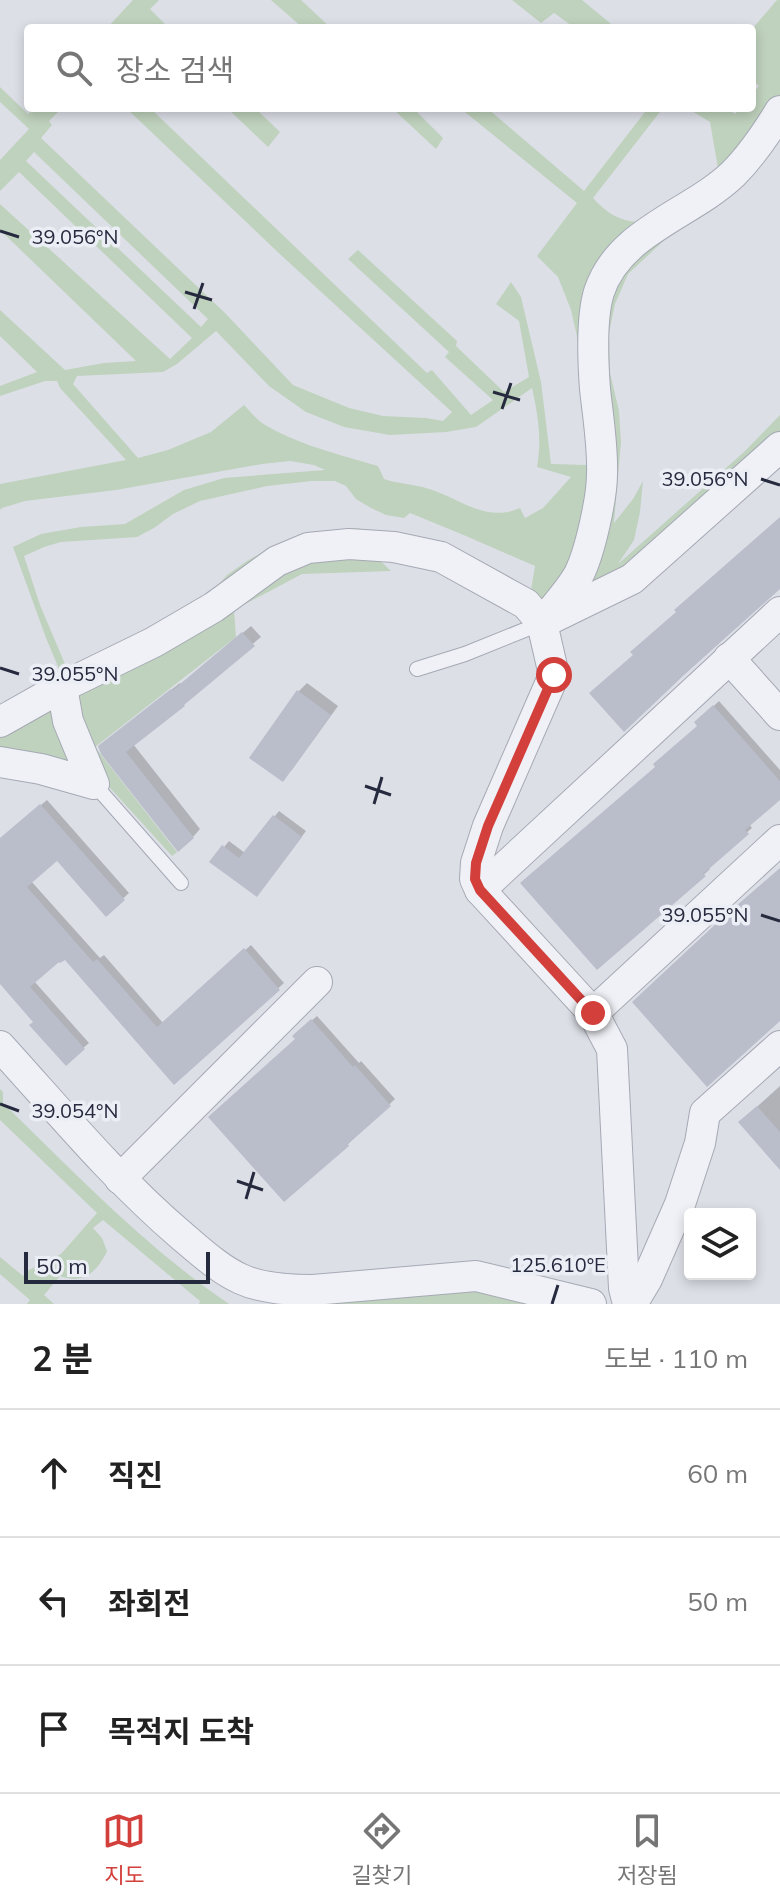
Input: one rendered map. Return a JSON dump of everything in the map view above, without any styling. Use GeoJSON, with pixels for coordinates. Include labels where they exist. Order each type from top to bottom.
{"type":"FeatureCollection","features":[{"type":"Feature","properties":{"kind":"street"},"geometry":{"type":"LineString","coordinates":[[542,623],[578,574],[597,512],[603,475],[594,346],[598,295],[610,268],[628,248],[731,176],[757,147],[780,111]]}},
{"type":"Feature","properties":{"kind":"street"},"geometry":{"type":"LineString","coordinates":[[542,623],[632,579],[780,447]]}},
{"type":"Feature","properties":{"kind":"street"},"geometry":{"type":"LineString","coordinates":[[0,722],[62,687],[154,642],[214,607],[277,561],[308,548],[349,544],[394,547],[441,557],[526,604],[542,623],[554,675],[488,826],[476,863],[475,879],[480,890],[593,1013],[612,1049],[624,1288],[630,1304]]}},
{"type":"Feature","properties":{"kind":"street"},"geometry":{"type":"LineString","coordinates":[[480,890],[780,612]]}},
{"type":"Feature","properties":{"kind":"street"},"geometry":{"type":"LineString","coordinates":[[729,658],[780,715]]}},
{"type":"Feature","properties":{"kind":"street"},"geometry":{"type":"LineString","coordinates":[[62,687],[68,721],[94,784]]}},
{"type":"Feature","properties":{"kind":"street"},"geometry":{"type":"LineString","coordinates":[[0,762],[41,769],[94,784]]}},
{"type":"Feature","properties":{"kind":"street"},"geometry":{"type":"LineString","coordinates":[[593,1013],[780,840]]}},
{"type":"Feature","properties":{"kind":"street"},"geometry":{"type":"LineString","coordinates":[[120,1179],[317,982]]}},
{"type":"Feature","properties":{"kind":"street"},"geometry":{"type":"LineString","coordinates":[[0,1046],[120,1179],[210,1259],[241,1279],[290,1290],[313,1290],[476,1276],[591,1304]]}},
{"type":"Feature","properties":{"kind":"street"},"geometry":{"type":"LineString","coordinates":[[630,1304],[647,1279],[680,1204],[700,1143],[705,1113],[780,1046]]}},
{"type":"Feature","properties":{"kind":"lane"},"geometry":{"type":"LineString","coordinates":[[417,669],[465,654],[542,623]]}},
{"type":"Feature","properties":{"kind":"lane"},"geometry":{"type":"LineString","coordinates":[[94,784],[181,883]]}},
{"type":"Feature","properties":{"kind":"green space"},"geometry":{"type":"Polygon","coordinates":[[[133,0],[159,0],[150,9],[165,24],[111,24],[133,0]]]}},
{"type":"Feature","properties":{"kind":"green space"},"geometry":{"type":"Polygon","coordinates":[[[271,0],[301,0],[327,24],[298,24],[271,0]]]}},
{"type":"Feature","properties":{"kind":"green space"},"geometry":{"type":"Polygon","coordinates":[[[512,0],[582,0],[611,24],[569,24],[554,13],[541,23],[512,0]]]}},
{"type":"Feature","properties":{"kind":"green space"},"geometry":{"type":"Polygon","coordinates":[[[780,0],[780,95],[757,133],[718,168],[710,122],[694,112],[756,112],[756,90],[759,86],[756,83],[756,24],[780,0]]]}},
{"type":"Feature","properties":{"kind":"green space"},"geometry":{"type":"Polygon","coordinates":[[[0,87],[28,114],[58,112],[49,121],[52,125],[41,138],[225,313],[293,385],[349,408],[383,416],[443,421],[452,412],[130,112],[154,112],[427,373],[432,370],[471,415],[493,400],[445,357],[449,352],[348,259],[358,250],[457,341],[456,346],[504,392],[529,377],[519,321],[496,304],[511,282],[521,297],[541,382],[551,464],[587,465],[580,350],[571,310],[558,277],[537,256],[577,203],[465,112],[492,112],[584,191],[645,112],[660,112],[593,198],[620,218],[654,222],[614,253],[595,286],[588,333],[594,490],[583,548],[578,565],[568,580],[546,597],[526,600],[507,594],[466,567],[417,548],[372,539],[326,538],[274,553],[233,580],[207,605],[67,678],[62,676],[13,547],[41,534],[125,524],[184,490],[224,478],[325,470],[290,461],[262,464],[116,490],[25,501],[0,510],[0,484],[126,460],[57,381],[45,381],[0,396],[0,386],[37,372],[0,336],[0,310],[65,370],[136,361],[0,230],[0,204],[170,359],[192,338],[19,172],[0,191],[0,160],[29,129],[0,102],[0,87]],[[34,152],[26,161],[201,327],[208,319],[34,152]],[[216,331],[163,372],[77,376],[73,384],[138,458],[168,450],[211,432],[244,405],[262,423],[289,437],[378,466],[384,479],[429,489],[485,511],[508,512],[520,508],[525,518],[543,508],[571,477],[537,467],[539,427],[532,388],[476,427],[390,435],[344,427],[306,412],[269,386],[216,331]],[[335,481],[267,486],[200,501],[137,537],[61,542],[24,556],[40,605],[65,664],[72,668],[202,600],[227,575],[268,549],[286,541],[356,528],[421,538],[514,586],[531,590],[535,566],[410,513],[404,518],[386,515],[356,499],[346,486],[335,481]]]}},
{"type":"Feature","properties":{"kind":"green space"},"geometry":{"type":"Polygon","coordinates":[[[231,112],[259,112],[280,132],[268,147],[231,112]]]}},
{"type":"Feature","properties":{"kind":"green space"},"geometry":{"type":"Polygon","coordinates":[[[396,112],[417,112],[443,138],[436,149],[396,112]]]}},
{"type":"Feature","properties":{"kind":"green space"},"geometry":{"type":"Polygon","coordinates":[[[672,233],[628,274],[615,304],[609,333],[610,373],[619,411],[621,442],[614,523],[643,481],[634,540],[618,564],[744,452],[780,415],[780,435],[627,576],[571,594],[582,578],[598,351],[618,271],[672,233]]]}},
{"type":"Feature","properties":{"kind":"green space"},"geometry":{"type":"Polygon","coordinates":[[[372,553],[391,571],[302,574],[234,610],[236,637],[95,747],[177,852],[172,856],[101,778],[71,694],[307,558],[372,553]]]}},
{"type":"Feature","properties":{"kind":"green space"},"geometry":{"type":"Polygon","coordinates":[[[55,706],[84,774],[0,755],[0,728],[55,706]]]}},
{"type":"Feature","properties":{"kind":"green space"},"geometry":{"type":"Polygon","coordinates":[[[0,1089],[3,1103],[112,1208],[168,1258],[229,1304],[199,1304],[200,1301],[103,1220],[93,1228],[102,1238],[107,1251],[99,1265],[89,1274],[76,1279],[60,1276],[44,1295],[54,1304],[27,1304],[30,1300],[0,1274],[0,1257],[23,1276],[61,1254],[97,1213],[0,1120],[0,1089]]]}},
{"type":"Feature","properties":{"kind":"green space"},"geometry":{"type":"Polygon","coordinates":[[[475,1282],[564,1304],[295,1304],[475,1282]]]}},
{"type":"Feature","properties":{"kind":"building"},"geometry":{"type":"Polygon","coordinates":[[[780,517],[780,589],[624,732],[589,693],[633,655],[630,652],[676,612],[674,610],[780,517]]]}},
{"type":"Feature","properties":{"kind":"building"},"geometry":{"type":"Polygon","coordinates":[[[242,632],[255,646],[126,752],[194,838],[178,852],[101,754],[98,746],[173,690],[242,632]]]}},
{"type":"Feature","properties":{"kind":"building"},"geometry":{"type":"Polygon","coordinates":[[[297,690],[331,715],[283,782],[249,758],[297,690]]]}},
{"type":"Feature","properties":{"kind":"building"},"geometry":{"type":"Polygon","coordinates":[[[713,705],[780,781],[780,800],[745,830],[749,834],[703,874],[706,876],[597,970],[520,883],[655,767],[653,764],[697,726],[694,722],[713,705]]]}},
{"type":"Feature","properties":{"kind":"building"},"geometry":{"type":"Polygon","coordinates":[[[40,804],[125,900],[106,917],[57,861],[27,887],[93,962],[97,959],[157,1027],[244,948],[280,990],[174,1085],[65,960],[30,987],[85,1049],[66,1066],[29,1025],[33,1022],[0,984],[0,838],[40,804]]]}},
{"type":"Feature","properties":{"kind":"building"},"geometry":{"type":"Polygon","coordinates":[[[273,815],[302,837],[257,897],[209,862],[222,845],[239,858],[273,815]]]}},
{"type":"Feature","properties":{"kind":"building"},"geometry":{"type":"Polygon","coordinates":[[[780,868],[780,1021],[707,1087],[632,1002],[780,868]]]}},
{"type":"Feature","properties":{"kind":"building"},"geometry":{"type":"Polygon","coordinates":[[[311,1019],[391,1106],[284,1202],[208,1117],[295,1039],[292,1036],[311,1019]]]}},
{"type":"Feature","properties":{"kind":"building"},"geometry":{"type":"Polygon","coordinates":[[[757,1106],[780,1132],[780,1170],[738,1122],[757,1106]]]}},
{"type":"Feature","properties":{"kind":"route"},"geometry":{"type":"LineString","coordinates":[[554,675],[488,826],[476,863],[475,879],[480,890],[593,1013]]}}]}
